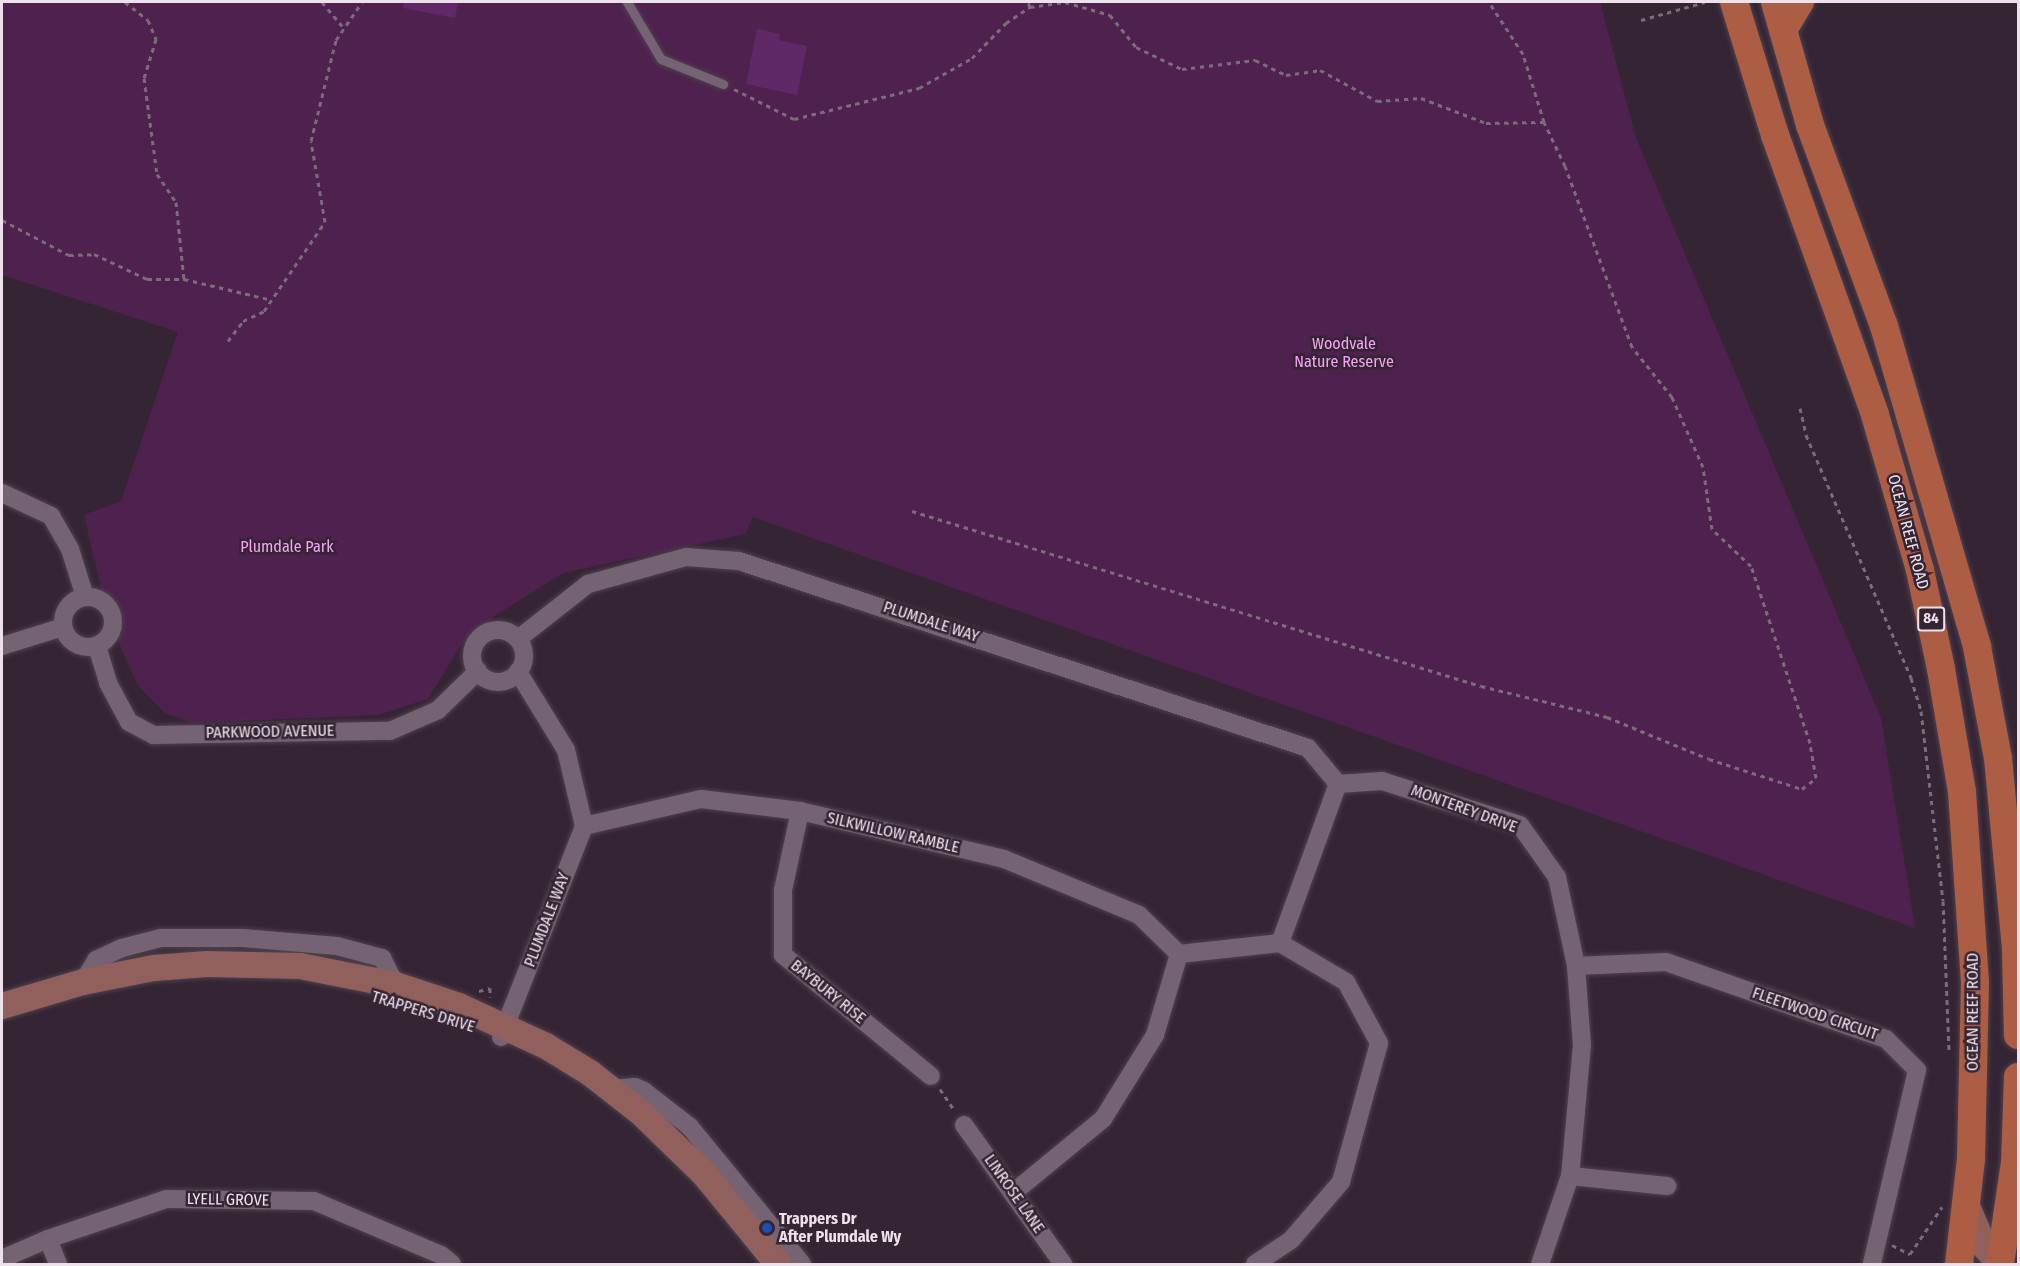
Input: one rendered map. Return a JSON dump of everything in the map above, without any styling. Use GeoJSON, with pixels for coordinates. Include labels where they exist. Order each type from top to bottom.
{"type":"FeatureCollection","features":[{"type":"Feature","properties":{"kind":"main road","name":"OCEAN REEF ROAD"},"geometry":{"type":"LineString","coordinates":[[1734,2],[1775,135],[1850,338],[1920,570],[1962,792],[1975,1009],[1955,1208],[1959,1264]]}},
{"type":"Feature","properties":{"kind":"main road","name":"OCEAN REEF ROAD"},"geometry":{"type":"LineString","coordinates":[[1775,2],[1810,125],[1884,326],[1977,646],[1998,758],[2008,859],[2019,1035]]}},
{"type":"Feature","properties":{"kind":"main road"},"geometry":{"type":"LineString","coordinates":[[1783,30],[1800,2]]}},
{"type":"Feature","properties":{"kind":"main road"},"geometry":{"type":"LineString","coordinates":[[1975,1009],[1992,1011],[2002,995],[2008,859]]}},
{"type":"Feature","properties":{"kind":"main road","name":"TRAPPERS DRIVE"},"geometry":{"type":"LineString","coordinates":[[2,1006],[83,982],[154,968],[207,964],[300,966],[396,985],[503,1032],[612,1089],[704,1174],[778,1264]]}},
{"type":"Feature","properties":{"kind":"main road","name":"TRAPPERS DRIVE"},"geometry":{"type":"LineString","coordinates":[[2,1020],[75,999],[159,983],[271,979],[396,1002],[503,1032],[567,1076],[651,1139],[730,1224],[761,1264]]}},
{"type":"Feature","properties":{"kind":"main road"},"geometry":{"type":"LineString","coordinates":[[2000,1264],[2017,1169],[2019,1077]]}},
{"type":"Feature","properties":{"kind":"main road"},"geometry":{"type":"LineString","coordinates":[[1955,1208],[2000,1264]]}},
{"type":"Feature","properties":{"kind":"main road"},"geometry":{"type":"LineString","coordinates":[[2000,1264],[2019,1254]]}},
{"type":"Feature","properties":{"kind":"street"},"geometry":{"type":"LineString","coordinates":[[2,493],[51,516],[70,549],[85,597]]}},
{"type":"Feature","properties":{"kind":"street","name":"PLUMDALE WAY"},"geometry":{"type":"LineString","coordinates":[[518,639],[588,584],[686,557],[739,561],[1308,748],[1338,784]]}},
{"type":"Feature","properties":{"kind":"street"},"geometry":{"type":"LineString","coordinates":[[85,597],[100,601],[113,620],[109,636],[97,646],[75,645],[63,627],[70,604],[85,597]]}},
{"type":"Feature","properties":{"kind":"street"},"geometry":{"type":"LineString","coordinates":[[2,646],[63,627]]}},
{"type":"Feature","properties":{"kind":"street"},"geometry":{"type":"LineString","coordinates":[[503,630],[518,639],[524,656],[518,672],[498,681],[478,671],[474,646],[486,633],[503,630]]}},
{"type":"Feature","properties":{"kind":"street","name":"PARKWOOD AVENUE"},"geometry":{"type":"LineString","coordinates":[[97,646],[108,683],[129,722],[153,735],[390,731],[438,710],[478,671]]}},
{"type":"Feature","properties":{"kind":"street"},"geometry":{"type":"LineString","coordinates":[[518,672],[566,750],[584,826]]}},
{"type":"Feature","properties":{"kind":"street","name":"MONTEREY DRIVE"},"geometry":{"type":"LineString","coordinates":[[1338,784],[1382,781],[1520,825],[1557,877],[1576,966],[1582,1045],[1570,1176],[1540,1264]]}},
{"type":"Feature","properties":{"kind":"street"},"geometry":{"type":"LineString","coordinates":[[1281,943],[1338,784]]}},
{"type":"Feature","properties":{"kind":"street","name":"SILKWILLOW RAMBLE"},"geometry":{"type":"LineString","coordinates":[[584,826],[701,799],[800,811],[1004,859],[1139,915],[1179,954]]}},
{"type":"Feature","properties":{"kind":"street","name":"BAYBURY RISE"},"geometry":{"type":"LineString","coordinates":[[800,811],[783,890],[783,955],[931,1076]]}},
{"type":"Feature","properties":{"kind":"street","name":"PLUMDALE WAY"},"geometry":{"type":"LineString","coordinates":[[503,1032],[584,826]]}},
{"type":"Feature","properties":{"kind":"street"},"geometry":{"type":"LineString","coordinates":[[1014,1192],[1103,1119],[1155,1035],[1179,954],[1281,943],[1346,982],[1379,1043],[1341,1182],[1291,1240],[1256,1264]]}},
{"type":"Feature","properties":{"kind":"street","name":"FLEETWOOD CIRCUIT"},"geometry":{"type":"LineString","coordinates":[[1576,966],[1666,962],[1886,1039],[1917,1070],[1872,1264]]}},
{"type":"Feature","properties":{"kind":"street","name":"TRAPPERS DRIVE"},"geometry":{"type":"LineString","coordinates":[[612,1089],[635,1087],[644,1091],[690,1126],[802,1264]]}},
{"type":"Feature","properties":{"kind":"street","name":"LINROSE LANE"},"geometry":{"type":"LineString","coordinates":[[964,1125],[1014,1192],[1063,1264]]}},
{"type":"Feature","properties":{"kind":"street"},"geometry":{"type":"LineString","coordinates":[[1570,1176],[1667,1186]]}},
{"type":"Feature","properties":{"kind":"street","name":"LYELL GROVE"},"geometry":{"type":"LineString","coordinates":[[2,1259],[48,1239],[166,1199],[314,1201],[441,1255],[452,1264]]}},
{"type":"Feature","properties":{"kind":"street"},"geometry":{"type":"LineString","coordinates":[[48,1239],[58,1264]]}},
{"type":"Feature","properties":{"kind":"lane"},"geometry":{"type":"LineString","coordinates":[[627,2],[661,59],[723,84]]}},
{"type":"Feature","properties":{"kind":"path"},"geometry":{"type":"LineString","coordinates":[[125,2],[148,20],[156,39],[144,78],[157,174],[176,202],[184,279]]}},
{"type":"Feature","properties":{"kind":"path"},"geometry":{"type":"LineString","coordinates":[[322,2],[345,29]]}},
{"type":"Feature","properties":{"kind":"path"},"geometry":{"type":"LineString","coordinates":[[228,341],[243,321],[264,311],[326,222],[311,141],[324,80],[336,40],[362,2]]}},
{"type":"Feature","properties":{"kind":"path"},"geometry":{"type":"LineString","coordinates":[[1028,2],[1030,7]]}},
{"type":"Feature","properties":{"kind":"path"},"geometry":{"type":"LineString","coordinates":[[723,84],[794,119],[853,107],[920,88],[963,63],[1006,23],[1030,7],[1065,2],[1110,15],[1136,47],[1182,69],[1255,60],[1286,75],[1320,70],[1377,101],[1422,98],[1486,123],[1544,122]]}},
{"type":"Feature","properties":{"kind":"path"},"geometry":{"type":"LineString","coordinates":[[912,511],[1481,686],[1607,717],[1709,759],[1802,789],[1816,778],[1810,743],[1751,566],[1712,529],[1703,467],[1672,397],[1632,347],[1565,166],[1544,122],[1523,54],[1489,2]]}},
{"type":"Feature","properties":{"kind":"path"},"geometry":{"type":"LineString","coordinates":[[1641,20],[1705,2]]}},
{"type":"Feature","properties":{"kind":"path"},"geometry":{"type":"LineString","coordinates":[[2,220],[69,255],[94,254],[147,279],[184,279],[272,300]]}},
{"type":"Feature","properties":{"kind":"path"},"geometry":{"type":"LineString","coordinates":[[1800,408],[1806,435],[1911,678],[1921,711],[1943,901],[1951,1063]]}},
{"type":"Feature","properties":{"kind":"path"},"geometry":{"type":"LineString","coordinates":[[931,1076],[964,1125]]}},
{"type":"Feature","properties":{"kind":"green space","name":"Woodvale Nature Reserve"},"geometry":{"type":"Polygon","coordinates":[[[2,2],[1600,2],[1636,138],[1881,718],[1915,928],[753,517],[745,534],[563,573],[493,617],[460,646],[428,699],[378,715],[192,723],[165,713],[138,686],[108,619],[84,515],[121,501],[178,332],[2,275],[2,2]]]}},
{"type":"Feature","properties":{"kind":"building"},"geometry":{"type":"Polygon","coordinates":[[[404,2],[458,2],[455,18],[403,8],[404,2]]]}},
{"type":"Feature","properties":{"kind":"building"},"geometry":{"type":"Polygon","coordinates":[[[757,29],[780,34],[779,40],[807,46],[797,95],[746,84],[757,29]]]}},
{"type":"Feature","properties":{"kind":"place","name":"Trappers Dr After Plumdale Wy"},"geometry":{"type":"Point","coordinates":[767,1228]}},
{"type":"Feature","properties":{"kind":"park label","name":"Plumdale Park"},"geometry":{"type":"Point","coordinates":[287,547]}}]}
